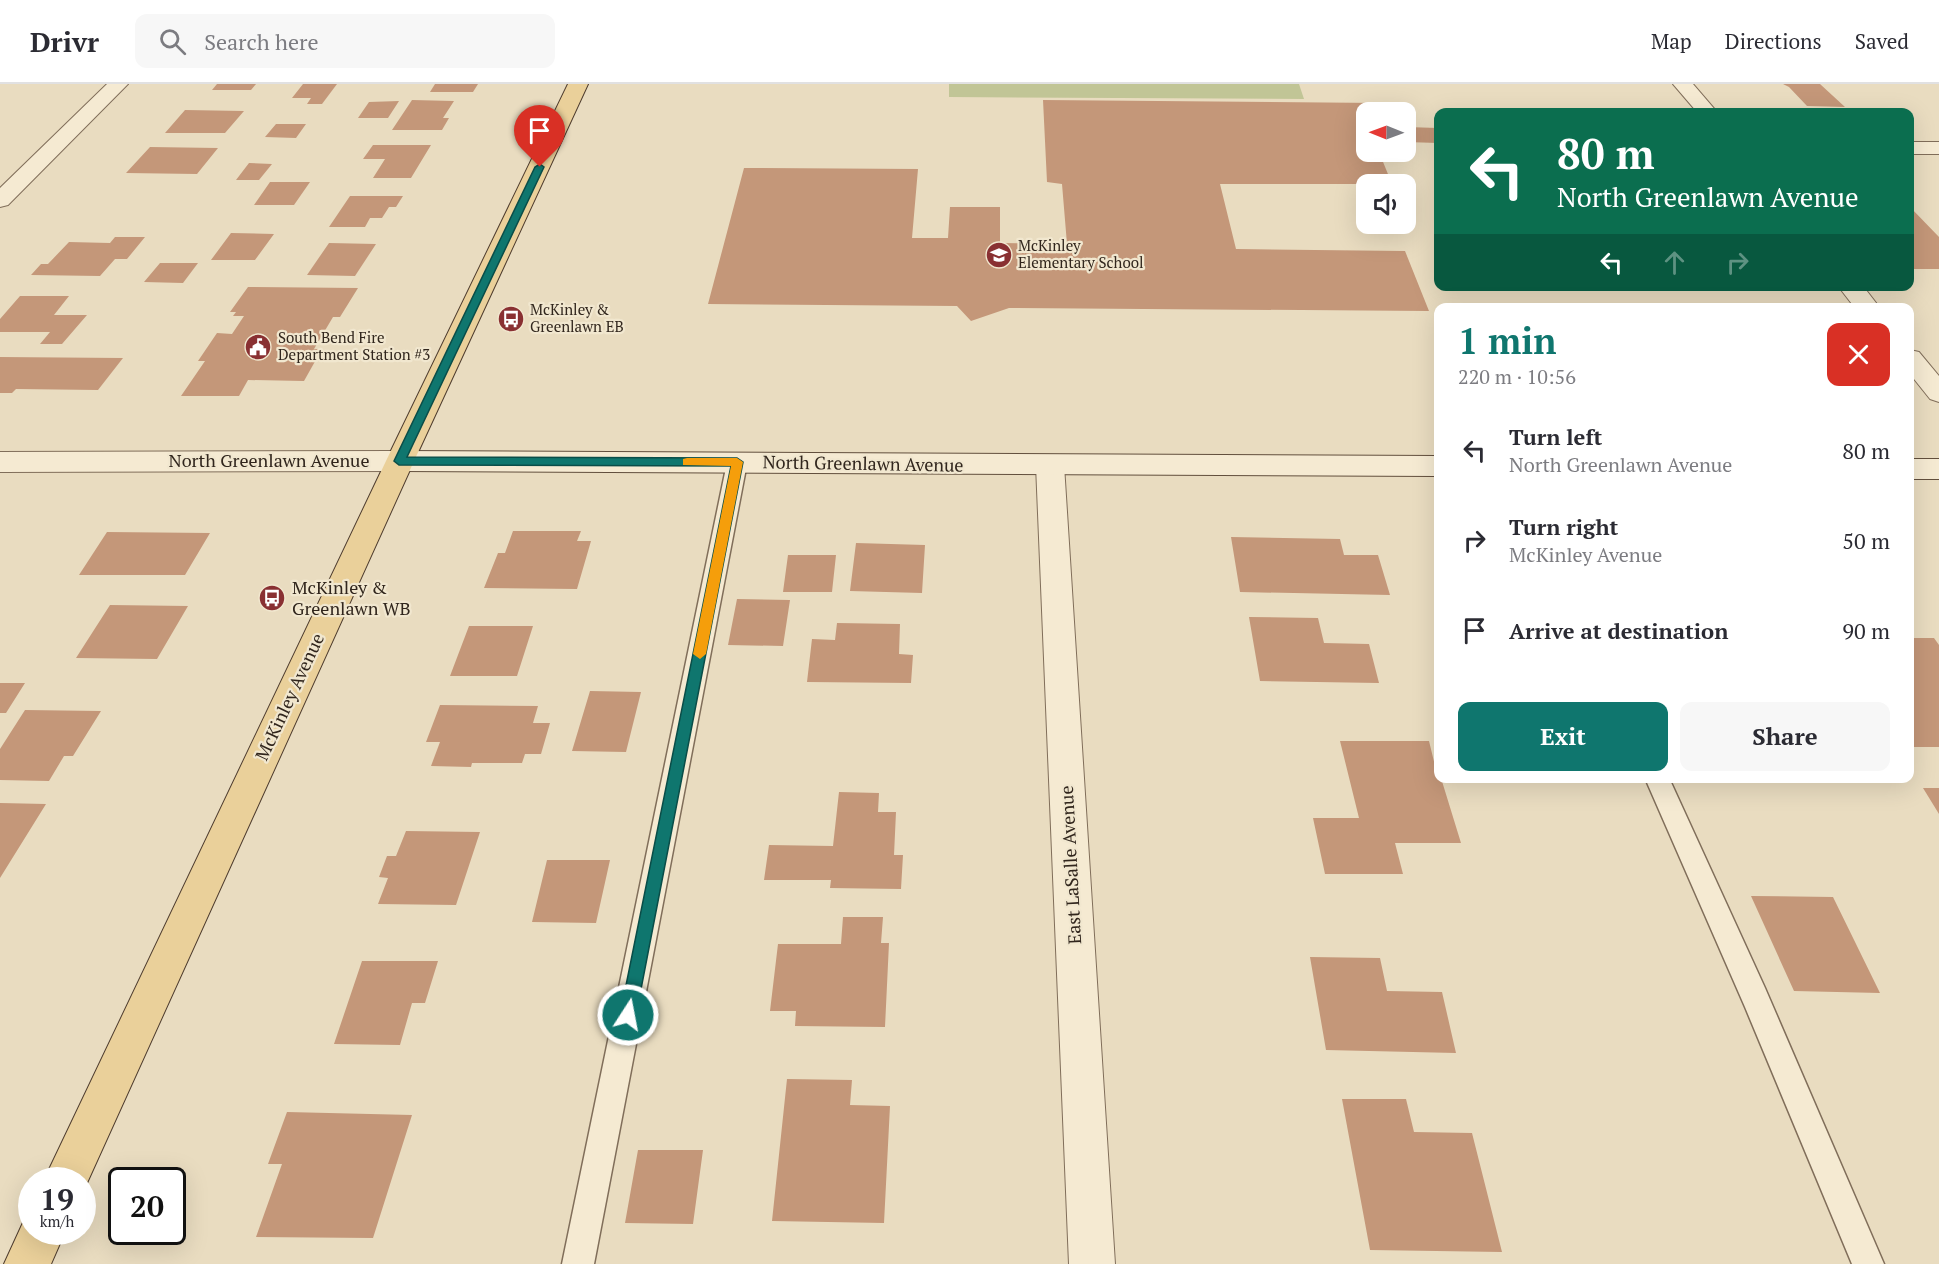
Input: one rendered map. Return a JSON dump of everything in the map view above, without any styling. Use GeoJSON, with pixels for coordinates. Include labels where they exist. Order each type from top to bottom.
{"type":"FeatureCollection","features":[{"type":"Feature","properties":{"kind":"main road","name":"McKinley Avenue"},"geometry":{"type":"LineString","coordinates":[[72,1167],[399,461],[578,84]]}},
{"type":"Feature","properties":{"kind":"main road"},"geometry":{"type":"LineString","coordinates":[[27,1264],[36,1245]]}},
{"type":"Feature","properties":{"kind":"street"},"geometry":{"type":"LineString","coordinates":[[0,200],[118,84]]}},
{"type":"Feature","properties":{"kind":"street"},"geometry":{"type":"LineString","coordinates":[[1683,84],[1704,108]]}},
{"type":"Feature","properties":{"kind":"street"},"geometry":{"type":"LineString","coordinates":[[1914,148],[1939,148]]}},
{"type":"Feature","properties":{"kind":"street"},"geometry":{"type":"LineString","coordinates":[[1854,291],[1864,303]]}},
{"type":"Feature","properties":{"kind":"street"},"geometry":{"type":"LineString","coordinates":[[1914,363],[1939,393]]}},
{"type":"Feature","properties":{"kind":"street","name":"North Greenlawn Avenue"},"geometry":{"type":"LineString","coordinates":[[0,462],[399,461],[1434,466]]}},
{"type":"Feature","properties":{"kind":"street","name":"East LaSalle Avenue"},"geometry":{"type":"LineString","coordinates":[[1050,465],[1092,1264]]}},
{"type":"Feature","properties":{"kind":"street"},"geometry":{"type":"LineString","coordinates":[[1914,469],[1939,469]]}},
{"type":"Feature","properties":{"kind":"lane"},"geometry":{"type":"LineString","coordinates":[[578,1264],[737,462]]}},
{"type":"Feature","properties":{"kind":"lane"},"geometry":{"type":"LineString","coordinates":[[1659,783],[1755,998],[1868,1264]]}},
{"type":"Feature","properties":{"kind":"green space"},"geometry":{"type":"Polygon","coordinates":[[[949,84],[1299,84],[1304,99],[949,97],[949,84]]]}},
{"type":"Feature","properties":{"kind":"building"},"geometry":{"type":"Polygon","coordinates":[[[217,84],[256,84],[251,90],[212,90],[217,84]]]}},
{"type":"Feature","properties":{"kind":"building"},"geometry":{"type":"Polygon","coordinates":[[[303,84],[337,84],[322,104],[307,104],[311,98],[292,98],[303,84]]]}},
{"type":"Feature","properties":{"kind":"building"},"geometry":{"type":"Polygon","coordinates":[[[435,84],[478,84],[473,92],[430,92],[435,84]]]}},
{"type":"Feature","properties":{"kind":"building"},"geometry":{"type":"Polygon","coordinates":[[[1783,84],[1820,84],[1845,107],[1807,106],[1789,87],[1783,84]]]}},
{"type":"Feature","properties":{"kind":"building"},"geometry":{"type":"Polygon","coordinates":[[[412,100],[454,101],[443,118],[449,118],[442,130],[392,130],[412,100]]]}},
{"type":"Feature","properties":{"kind":"building","name":"McKinley Elementary School"},"geometry":{"type":"Polygon","coordinates":[[[1043,100],[1356,103],[1356,162],[1383,162],[1388,174],[1356,174],[1356,184],[1220,184],[1236,249],[1405,251],[1429,311],[1009,308],[971,321],[957,306],[708,304],[744,168],[918,169],[912,238],[948,238],[950,207],[1000,207],[1000,243],[1067,244],[1062,184],[1047,182],[1043,100]]]}},
{"type":"Feature","properties":{"kind":"building"},"geometry":{"type":"Polygon","coordinates":[[[399,101],[388,118],[358,118],[369,102],[399,101]]]}},
{"type":"Feature","properties":{"kind":"building"},"geometry":{"type":"Polygon","coordinates":[[[185,110],[244,111],[225,133],[165,133],[185,110]]]}},
{"type":"Feature","properties":{"kind":"building"},"geometry":{"type":"Polygon","coordinates":[[[276,124],[306,124],[296,138],[265,137],[276,124]]]}},
{"type":"Feature","properties":{"kind":"building"},"geometry":{"type":"Polygon","coordinates":[[[1416,127],[1434,128],[1434,143],[1416,142],[1416,127]]]}},
{"type":"Feature","properties":{"kind":"building"},"geometry":{"type":"Polygon","coordinates":[[[373,145],[431,145],[411,178],[373,178],[385,159],[363,159],[373,145]]]}},
{"type":"Feature","properties":{"kind":"building"},"geometry":{"type":"Polygon","coordinates":[[[150,147],[218,148],[197,174],[126,173],[150,147]]]}},
{"type":"Feature","properties":{"kind":"building"},"geometry":{"type":"Polygon","coordinates":[[[249,163],[272,164],[259,180],[236,180],[249,163]]]}},
{"type":"Feature","properties":{"kind":"building"},"geometry":{"type":"Polygon","coordinates":[[[270,182],[310,182],[294,205],[254,205],[270,182]]]}},
{"type":"Feature","properties":{"kind":"building"},"geometry":{"type":"Polygon","coordinates":[[[350,196],[403,196],[396,207],[389,207],[382,218],[370,218],[365,227],[329,227],[350,196]]]}},
{"type":"Feature","properties":{"kind":"building"},"geometry":{"type":"Polygon","coordinates":[[[1914,211],[1939,237],[1939,269],[1914,269],[1914,211]]]}},
{"type":"Feature","properties":{"kind":"building"},"geometry":{"type":"Polygon","coordinates":[[[231,233],[274,234],[255,260],[211,260],[231,233]]]}},
{"type":"Feature","properties":{"kind":"building"},"geometry":{"type":"Polygon","coordinates":[[[115,237],[145,237],[127,259],[115,259],[100,276],[31,275],[41,264],[48,264],[69,242],[110,243],[115,237]]]}},
{"type":"Feature","properties":{"kind":"building"},"geometry":{"type":"Polygon","coordinates":[[[329,243],[376,244],[355,276],[307,275],[329,243]]]}},
{"type":"Feature","properties":{"kind":"building"},"geometry":{"type":"Polygon","coordinates":[[[160,263],[198,263],[183,283],[144,282],[160,263]]]}},
{"type":"Feature","properties":{"kind":"building"},"geometry":{"type":"Polygon","coordinates":[[[248,287],[358,288],[340,317],[333,317],[314,349],[322,349],[304,381],[248,380],[239,396],[181,396],[205,361],[198,361],[217,333],[232,334],[244,316],[233,316],[236,312],[230,312],[248,287]]]}},
{"type":"Feature","properties":{"kind":"building"},"geometry":{"type":"Polygon","coordinates":[[[20,296],[69,296],[54,315],[87,315],[62,344],[40,344],[50,332],[0,332],[0,319],[20,296]]]}},
{"type":"Feature","properties":{"kind":"building"},"geometry":{"type":"Polygon","coordinates":[[[0,357],[123,358],[98,390],[16,389],[12,393],[0,393],[0,357]]]}},
{"type":"Feature","properties":{"kind":"building"},"geometry":{"type":"Polygon","coordinates":[[[513,531],[581,531],[577,541],[591,541],[577,589],[484,588],[498,553],[505,553],[513,531]]]}},
{"type":"Feature","properties":{"kind":"building"},"geometry":{"type":"Polygon","coordinates":[[[107,532],[210,533],[185,575],[79,575],[107,532]]]}},
{"type":"Feature","properties":{"kind":"building"},"geometry":{"type":"Polygon","coordinates":[[[1231,537],[1340,539],[1344,555],[1378,555],[1390,595],[1240,592],[1231,537]]]}},
{"type":"Feature","properties":{"kind":"building"},"geometry":{"type":"Polygon","coordinates":[[[856,543],[925,545],[922,593],[850,591],[856,543]]]}},
{"type":"Feature","properties":{"kind":"building"},"geometry":{"type":"Polygon","coordinates":[[[788,555],[836,555],[832,592],[783,592],[788,555]]]}},
{"type":"Feature","properties":{"kind":"building"},"geometry":{"type":"Polygon","coordinates":[[[737,599],[790,600],[783,646],[728,645],[737,599]]]}},
{"type":"Feature","properties":{"kind":"building"},"geometry":{"type":"Polygon","coordinates":[[[110,605],[188,606],[157,659],[76,658],[110,605]]]}},
{"type":"Feature","properties":{"kind":"building"},"geometry":{"type":"Polygon","coordinates":[[[1249,617],[1318,618],[1324,643],[1369,644],[1379,683],[1260,681],[1249,617]]]}},
{"type":"Feature","properties":{"kind":"building"},"geometry":{"type":"Polygon","coordinates":[[[837,623],[900,624],[899,654],[913,655],[911,683],[807,682],[812,639],[835,640],[837,623]]]}},
{"type":"Feature","properties":{"kind":"building"},"geometry":{"type":"Polygon","coordinates":[[[469,626],[533,626],[517,676],[450,676],[469,626]]]}},
{"type":"Feature","properties":{"kind":"building"},"geometry":{"type":"Polygon","coordinates":[[[1914,638],[1934,638],[1939,645],[1939,747],[1914,747],[1914,638]]]}},
{"type":"Feature","properties":{"kind":"building"},"geometry":{"type":"Polygon","coordinates":[[[0,683],[25,683],[6,713],[0,713],[0,683]]]}},
{"type":"Feature","properties":{"kind":"building"},"geometry":{"type":"Polygon","coordinates":[[[590,691],[641,692],[626,752],[572,751],[590,691]]]}},
{"type":"Feature","properties":{"kind":"building"},"geometry":{"type":"Polygon","coordinates":[[[440,705],[538,706],[533,723],[550,723],[541,754],[525,754],[522,763],[472,763],[471,767],[431,766],[440,742],[426,742],[440,705]]]}},
{"type":"Feature","properties":{"kind":"building"},"geometry":{"type":"Polygon","coordinates":[[[25,710],[101,711],[73,756],[64,756],[49,781],[0,780],[0,749],[25,710]]]}},
{"type":"Feature","properties":{"kind":"building"},"geometry":{"type":"Polygon","coordinates":[[[1340,741],[1429,741],[1434,762],[1434,783],[1443,783],[1461,843],[1395,843],[1403,874],[1325,874],[1313,818],[1359,818],[1340,741]]]}},
{"type":"Feature","properties":{"kind":"building"},"geometry":{"type":"Polygon","coordinates":[[[1923,788],[1939,788],[1939,814],[1923,788]]]}},
{"type":"Feature","properties":{"kind":"building"},"geometry":{"type":"Polygon","coordinates":[[[839,792],[879,793],[878,812],[896,812],[894,855],[903,855],[901,889],[830,888],[831,880],[764,880],[769,845],[833,846],[839,792]]]}},
{"type":"Feature","properties":{"kind":"building"},"geometry":{"type":"Polygon","coordinates":[[[0,803],[46,804],[0,878],[0,803]]]}},
{"type":"Feature","properties":{"kind":"building"},"geometry":{"type":"Polygon","coordinates":[[[406,831],[480,832],[456,905],[378,904],[388,878],[379,877],[387,856],[396,856],[406,831]]]}},
{"type":"Feature","properties":{"kind":"building"},"geometry":{"type":"Polygon","coordinates":[[[547,860],[610,860],[596,923],[532,922],[547,860]]]}},
{"type":"Feature","properties":{"kind":"building"},"geometry":{"type":"Polygon","coordinates":[[[1751,896],[1833,897],[1880,993],[1794,991],[1751,896]]]}},
{"type":"Feature","properties":{"kind":"building"},"geometry":{"type":"Polygon","coordinates":[[[843,917],[883,917],[881,943],[889,943],[885,1027],[795,1026],[796,1011],[770,1011],[778,944],[841,944],[843,917]]]}},
{"type":"Feature","properties":{"kind":"building"},"geometry":{"type":"Polygon","coordinates":[[[1310,957],[1380,958],[1387,991],[1442,992],[1456,1053],[1326,1050],[1310,957]]]}},
{"type":"Feature","properties":{"kind":"building"},"geometry":{"type":"Polygon","coordinates":[[[362,961],[438,961],[425,1003],[412,1003],[400,1045],[334,1044],[362,961]]]}},
{"type":"Feature","properties":{"kind":"building"},"geometry":{"type":"Polygon","coordinates":[[[787,1079],[852,1080],[850,1105],[890,1106],[884,1223],[772,1221],[787,1079]]]}},
{"type":"Feature","properties":{"kind":"building"},"geometry":{"type":"Polygon","coordinates":[[[1342,1099],[1406,1099],[1414,1132],[1472,1133],[1502,1252],[1370,1250],[1342,1099]]]}},
{"type":"Feature","properties":{"kind":"building"},"geometry":{"type":"Polygon","coordinates":[[[287,1112],[412,1115],[373,1238],[256,1237],[282,1164],[268,1164],[287,1112]]]}},
{"type":"Feature","properties":{"kind":"building"},"geometry":{"type":"Polygon","coordinates":[[[638,1150],[703,1150],[693,1224],[625,1223],[638,1150]]]}},
{"type":"Feature","properties":{"kind":"slow traffic"},"geometry":{"type":"LineString","coordinates":[[687,462],[737,462],[700,654]]}},
{"type":"Feature","properties":{"kind":"place","name":"McKinley Elementary School"},"geometry":{"type":"Point","coordinates":[999,255]}},
{"type":"Feature","properties":{"kind":"place","name":"McKinley & Greenlawn EB"},"geometry":{"type":"Point","coordinates":[511,319]}},
{"type":"Feature","properties":{"kind":"place","name":"South Bend Fire Department Station #3"},"geometry":{"type":"Point","coordinates":[258,347]}},
{"type":"Feature","properties":{"kind":"place","name":"McKinley & Greenlawn WB"},"geometry":{"type":"Point","coordinates":[272,598]}},
{"type":"Feature","properties":{"kind":"route"},"geometry":{"type":"LineString","coordinates":[[540,167],[399,461],[737,462],[628,1015]]}}]}
